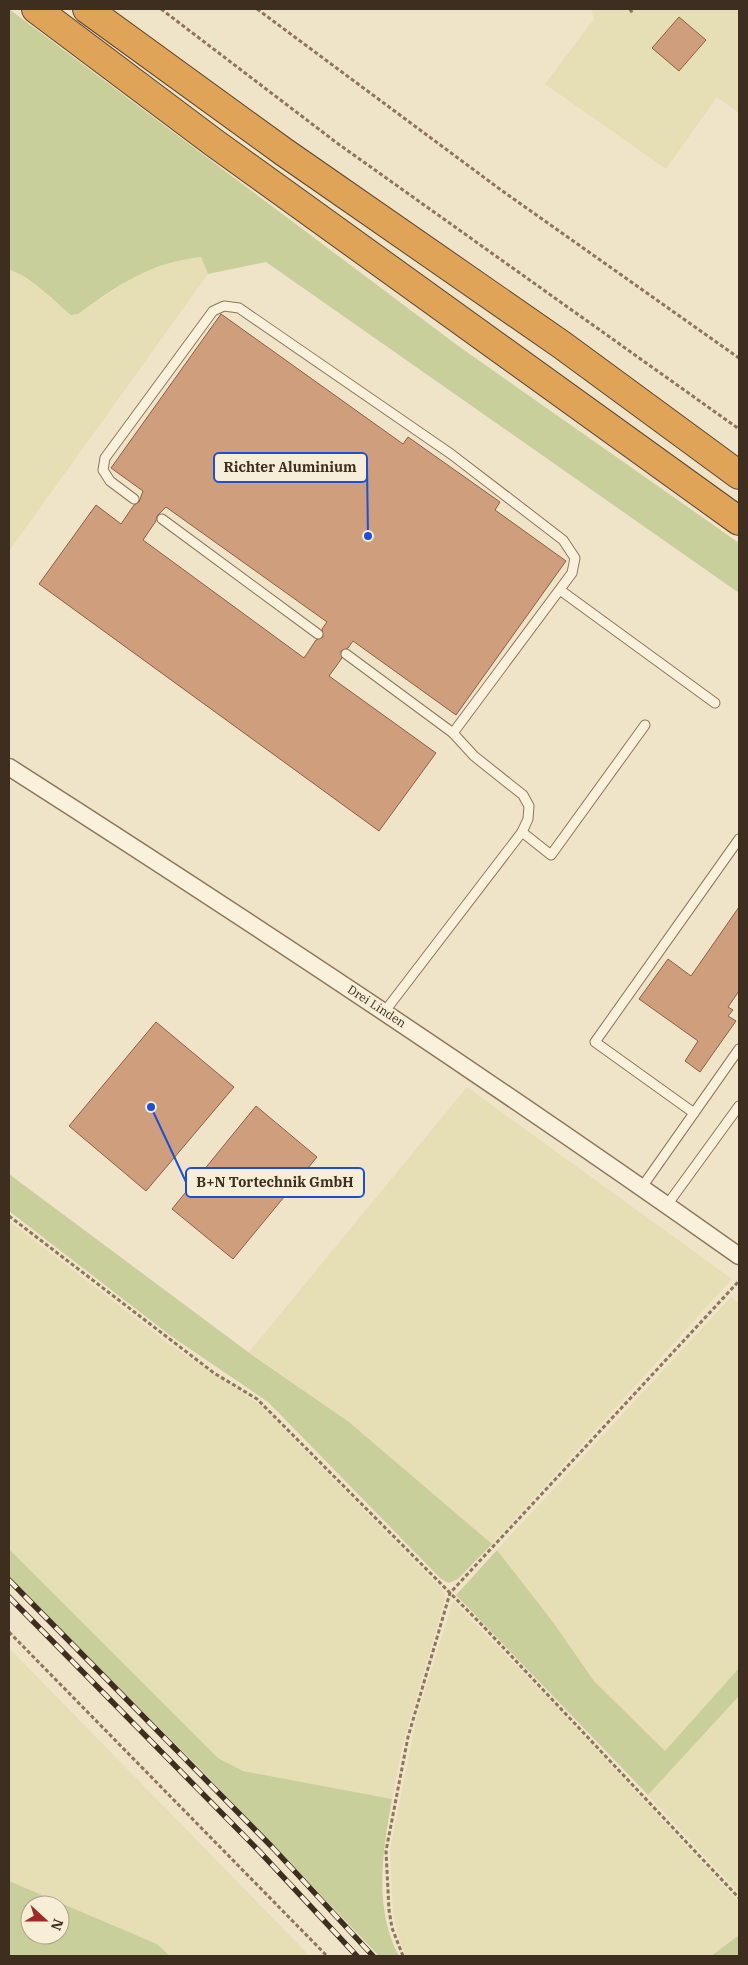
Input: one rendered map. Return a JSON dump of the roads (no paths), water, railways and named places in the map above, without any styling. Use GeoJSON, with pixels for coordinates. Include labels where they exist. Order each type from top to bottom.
{"type":"FeatureCollection","features":[{"type":"Feature","properties":{"kind":"highway"},"geometry":{"type":"LineString","coordinates":[[36,9],[214,142],[739,520]]}},
{"type":"Feature","properties":{"kind":"highway"},"geometry":{"type":"LineString","coordinates":[[87,9],[284,152],[570,351],[739,475]]}},
{"type":"Feature","properties":{"kind":"street","name":"Drei Linden"},"geometry":{"type":"LineString","coordinates":[[9,767],[385,1011],[642,1187],[739,1256]]}},
{"type":"Feature","properties":{"kind":"lane"},"geometry":{"type":"LineString","coordinates":[[134,499],[110,481],[103,470],[105,458],[213,311],[224,306],[238,308],[451,454],[563,540],[575,558],[572,572],[560,590],[454,732]]}},
{"type":"Feature","properties":{"kind":"lane"},"geometry":{"type":"LineString","coordinates":[[162,519],[318,634]]}},
{"type":"Feature","properties":{"kind":"lane"},"geometry":{"type":"LineString","coordinates":[[560,590],[715,703]]}},
{"type":"Feature","properties":{"kind":"lane"},"geometry":{"type":"LineString","coordinates":[[346,654],[454,732],[474,756],[523,795],[529,806],[528,819],[522,832],[385,1011]]}},
{"type":"Feature","properties":{"kind":"lane"},"geometry":{"type":"LineString","coordinates":[[522,832],[552,854],[645,725]]}},
{"type":"Feature","properties":{"kind":"lane"},"geometry":{"type":"LineString","coordinates":[[694,1112],[595,1042],[739,839]]}},
{"type":"Feature","properties":{"kind":"lane"},"geometry":{"type":"LineString","coordinates":[[642,1187],[739,1049]]}},
{"type":"Feature","properties":{"kind":"lane"},"geometry":{"type":"LineString","coordinates":[[668,1205],[739,1106]]}},
{"type":"Feature","properties":{"kind":"railway"},"geometry":{"type":"LineString","coordinates":[[9,1580],[273,1848],[373,1956]]}},
{"type":"Feature","properties":{"kind":"railway"},"geometry":{"type":"LineString","coordinates":[[9,1597],[261,1853],[357,1956]]}},
{"type":"Feature","properties":{"kind":"place","name":"Richter Aluminium"},"geometry":{"type":"Point","coordinates":[368,536]}},
{"type":"Feature","properties":{"kind":"place","name":"B+N Tortechnik GmbH"},"geometry":{"type":"Point","coordinates":[151,1107]}}]}
